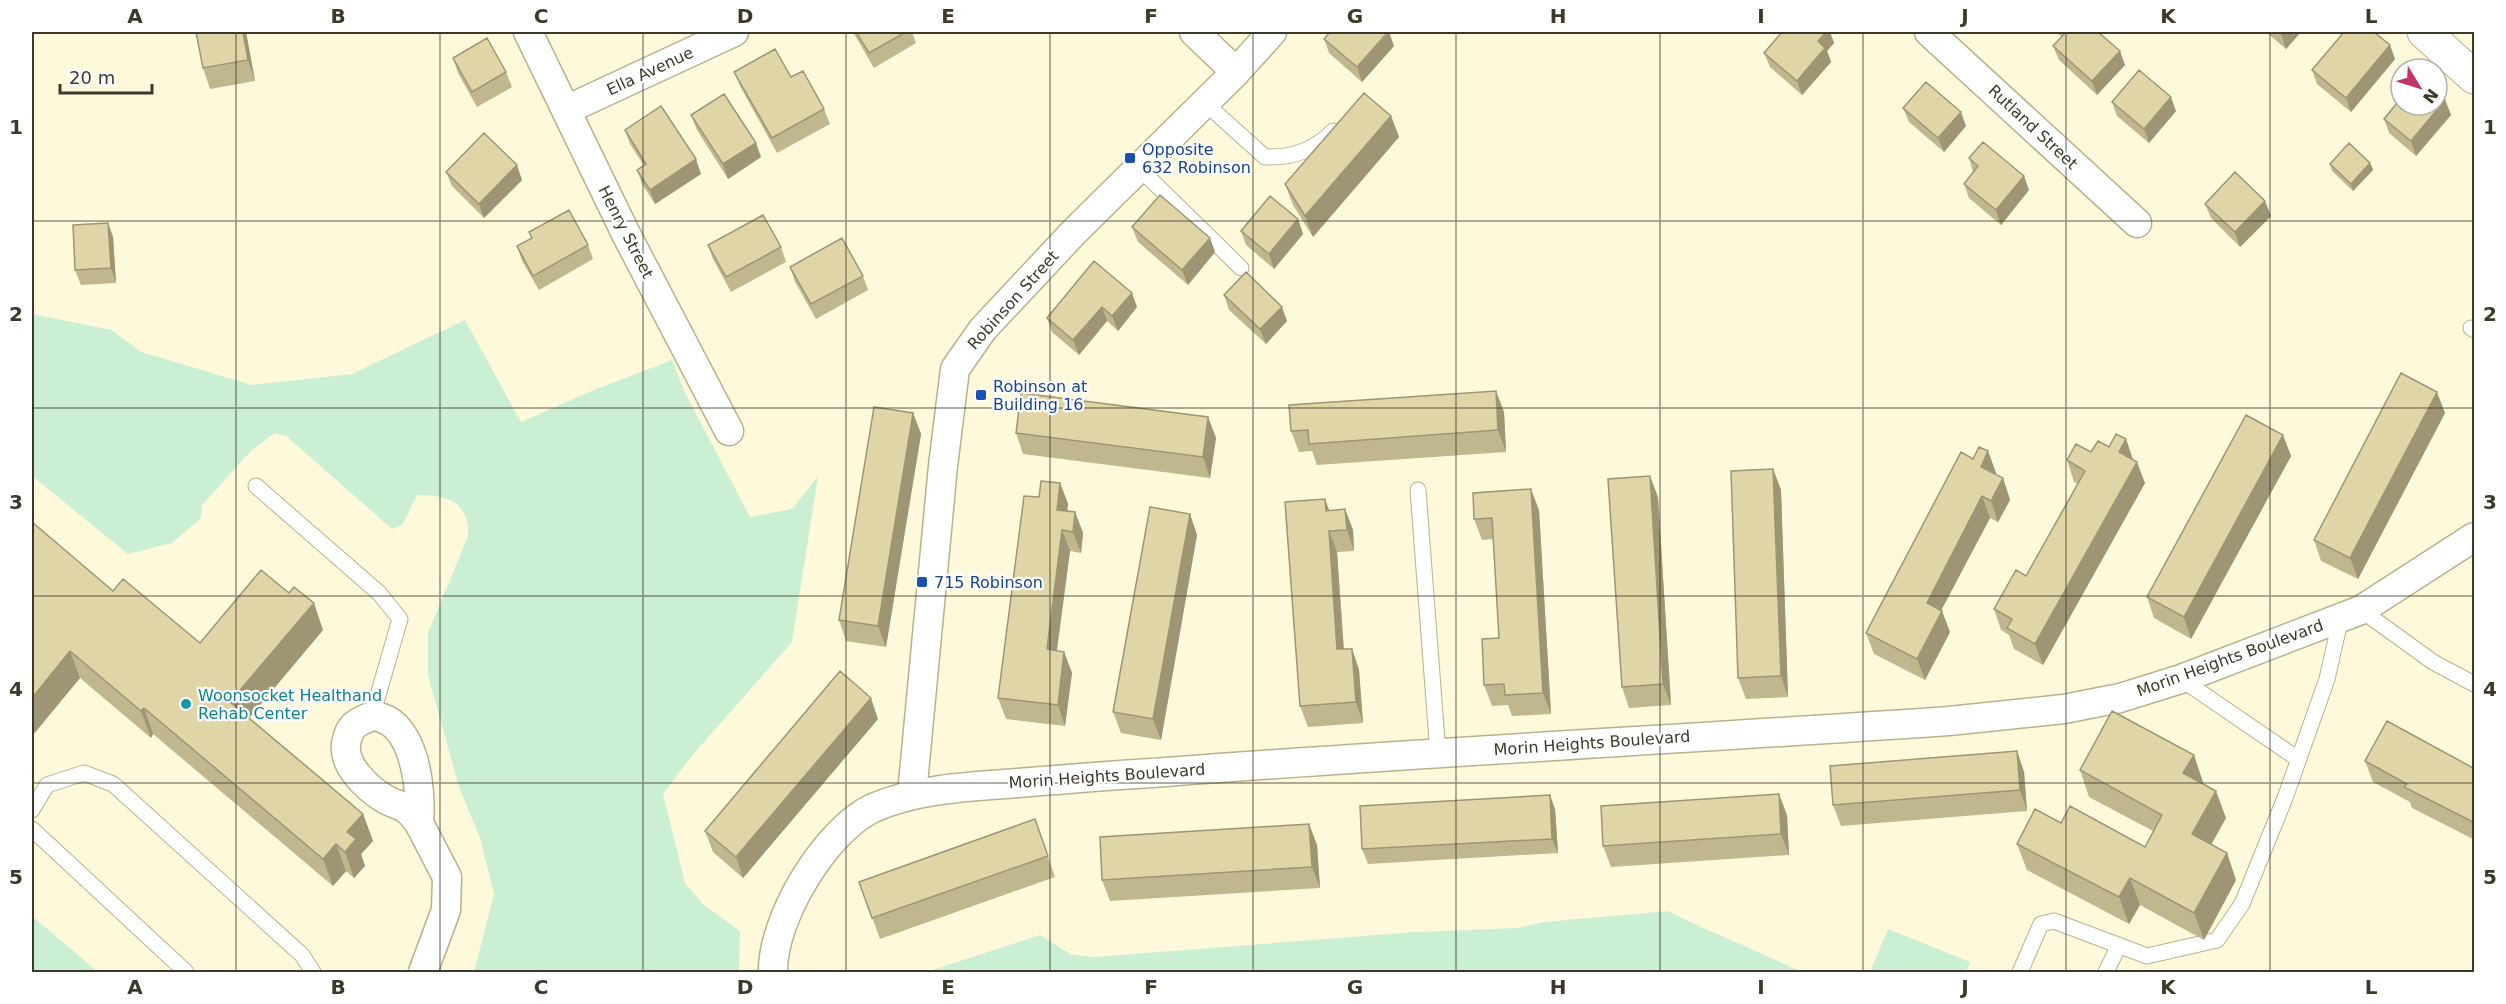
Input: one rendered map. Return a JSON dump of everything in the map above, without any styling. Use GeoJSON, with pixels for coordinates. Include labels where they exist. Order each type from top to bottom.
{"type":"FeatureCollection","features":[{"type":"Feature","properties":{"kind":"street","name":"Henry Street"},"geometry":{"type":"LineString","coordinates":[[528,32],[626,234],[729,431]]}},
{"type":"Feature","properties":{"kind":"street","name":"Ella Avenue"},"geometry":{"type":"LineString","coordinates":[[566,110],[734,32]]}},
{"type":"Feature","properties":{"kind":"street"},"geometry":{"type":"LineString","coordinates":[[1194,32],[1236,72]]}},
{"type":"Feature","properties":{"kind":"street","name":"Robinson Street"},"geometry":{"type":"LineString","coordinates":[[912,794],[943,466],[955,369],[983,329],[1074,232],[1236,72],[1272,32]]}},
{"type":"Feature","properties":{"kind":"street","name":"Rutland Street"},"geometry":{"type":"LineString","coordinates":[[1929,32],[2137,223]]}},
{"type":"Feature","properties":{"kind":"street"},"geometry":{"type":"LineString","coordinates":[[2424,32],[2475,77]]}},
{"type":"Feature","properties":{"kind":"street","name":"Morin Heights Boulevard"},"geometry":{"type":"LineString","coordinates":[[773,972],[777,945],[788,913],[798,891],[828,845],[849,825],[871,809],[912,794],[964,787],[1128,774],[1949,721],[2064,709],[2120,698],[2181,679],[2351,614],[2475,537]]}},
{"type":"Feature","properties":{"kind":"street"},"geometry":{"type":"LineString","coordinates":[[419,823],[421,802],[414,756],[391,724],[382,717],[372,716],[355,723],[348,730],[345,750],[349,764],[368,786],[385,799],[407,809],[419,823],[447,877],[447,910],[423,972]]}},
{"type":"Feature","properties":{"kind":"lane"},"geometry":{"type":"LineString","coordinates":[[1205,103],[1265,156],[1286,156],[1313,148],[1321,144],[1345,118]]}},
{"type":"Feature","properties":{"kind":"lane"},"geometry":{"type":"LineString","coordinates":[[1139,168],[1241,268]]}},
{"type":"Feature","properties":{"kind":"lane"},"geometry":{"type":"LineString","coordinates":[[256,486],[379,593],[400,619],[372,716]]}},
{"type":"Feature","properties":{"kind":"lane"},"geometry":{"type":"LineString","coordinates":[[1418,490],[1438,754]]}},
{"type":"Feature","properties":{"kind":"lane"},"geometry":{"type":"LineString","coordinates":[[2020,972],[2042,924],[2054,921],[2147,956],[2217,940],[2242,904],[2351,614],[2475,684]]}},
{"type":"Feature","properties":{"kind":"lane"},"geometry":{"type":"LineString","coordinates":[[2181,679],[2298,759]]}},
{"type":"Feature","properties":{"kind":"lane"},"geometry":{"type":"LineString","coordinates":[[32,810],[47,785],[84,773],[113,784],[302,955],[312,972]]}},
{"type":"Feature","properties":{"kind":"lane"},"geometry":{"type":"LineString","coordinates":[[32,829],[186,972]]}},
{"type":"Feature","properties":{"kind":"lane"},"geometry":{"type":"LineString","coordinates":[[2106,972],[2119,945]]}},
{"type":"Feature","properties":{"kind":"green space"},"geometry":{"type":"Polygon","coordinates":[[[32,314],[112,330],[141,352],[252,385],[352,374],[465,320],[521,422],[594,390],[672,360],[686,395],[750,517],[792,509],[818,476],[792,642],[690,758],[663,794],[685,883],[703,904],[740,931],[739,972],[474,972],[494,894],[480,838],[459,787],[428,675],[428,633],[468,536],[465,515],[454,502],[437,496],[417,495],[403,524],[392,529],[286,436],[274,433],[250,452],[202,505],[201,518],[172,543],[128,554],[32,476],[32,314]]]}},
{"type":"Feature","properties":{"kind":"green space"},"geometry":{"type":"Polygon","coordinates":[[[1668,911],[1802,972],[926,972],[1040,935],[1070,954],[1094,957],[1416,932],[1516,928],[1545,922],[1668,911]]]}},
{"type":"Feature","properties":{"kind":"green space"},"geometry":{"type":"Polygon","coordinates":[[[32,916],[98,972],[32,972],[32,916]]]}},
{"type":"Feature","properties":{"kind":"green space"},"geometry":{"type":"Polygon","coordinates":[[[1888,929],[1970,962],[1966,972],[1870,972],[1888,929]]]}},
{"type":"Feature","properties":{"kind":"building"},"geometry":{"type":"Polygon","coordinates":[[[196,32],[243,32],[248,60],[203,68],[196,32]]]}},
{"type":"Feature","properties":{"kind":"building"},"geometry":{"type":"Polygon","coordinates":[[[856,32],[906,32],[869,53],[856,32]]]}},
{"type":"Feature","properties":{"kind":"building"},"geometry":{"type":"Polygon","coordinates":[[[1330,32],[1388,32],[1357,67],[1324,39],[1330,32]]]}},
{"type":"Feature","properties":{"kind":"building"},"geometry":{"type":"Polygon","coordinates":[[[1782,32],[1826,32],[1818,41],[1825,48],[1797,81],[1764,53],[1782,32]]]}},
{"type":"Feature","properties":{"kind":"building"},"geometry":{"type":"Polygon","coordinates":[[[2066,32],[2098,32],[2120,51],[2092,81],[2053,46],[2066,32]]]}},
{"type":"Feature","properties":{"kind":"building"},"geometry":{"type":"Polygon","coordinates":[[[2344,32],[2374,32],[2390,45],[2346,98],[2312,70],[2344,32]]]}},
{"type":"Feature","properties":{"kind":"building"},"geometry":{"type":"Polygon","coordinates":[[[487,38],[506,72],[472,92],[453,58],[487,38]]]}},
{"type":"Feature","properties":{"kind":"building"},"geometry":{"type":"Polygon","coordinates":[[[775,49],[791,77],[803,71],[824,109],[772,138],[734,72],[775,49]]]}},
{"type":"Feature","properties":{"kind":"building"},"geometry":{"type":"Polygon","coordinates":[[[2139,70],[2171,97],[2144,129],[2112,102],[2139,70]]]}},
{"type":"Feature","properties":{"kind":"building"},"geometry":{"type":"Polygon","coordinates":[[[1926,82],[1961,112],[1938,138],[1903,108],[1926,82]]]}},
{"type":"Feature","properties":{"kind":"building"},"geometry":{"type":"Polygon","coordinates":[[[1364,93],[1391,116],[1305,216],[1285,184],[1364,93]]]}},
{"type":"Feature","properties":{"kind":"building"},"geometry":{"type":"Polygon","coordinates":[[[724,94],[756,143],[723,164],[691,115],[724,94]]]}},
{"type":"Feature","properties":{"kind":"building"},"geometry":{"type":"Polygon","coordinates":[[[661,106],[696,159],[650,190],[637,170],[646,164],[625,130],[661,106]]]}},
{"type":"Feature","properties":{"kind":"building"},"geometry":{"type":"Polygon","coordinates":[[[2389,113],[2389,117],[2431,117],[2411,141],[2384,119],[2389,113]]]}},
{"type":"Feature","properties":{"kind":"building"},"geometry":{"type":"Polygon","coordinates":[[[484,133],[517,165],[479,204],[446,172],[484,133]]]}},
{"type":"Feature","properties":{"kind":"building"},"geometry":{"type":"Polygon","coordinates":[[[1983,142],[2024,176],[1996,210],[1964,184],[1978,166],[1969,158],[1983,142]]]}},
{"type":"Feature","properties":{"kind":"building"},"geometry":{"type":"Polygon","coordinates":[[[2349,143],[2370,163],[2351,184],[2330,164],[2349,143]]]}},
{"type":"Feature","properties":{"kind":"building"},"geometry":{"type":"Polygon","coordinates":[[[2235,172],[2265,201],[2235,232],[2205,204],[2235,172]]]}},
{"type":"Feature","properties":{"kind":"building"},"geometry":{"type":"Polygon","coordinates":[[[1160,195],[1210,238],[1182,270],[1132,227],[1160,195]]]}},
{"type":"Feature","properties":{"kind":"building"},"geometry":{"type":"Polygon","coordinates":[[[1270,196],[1298,219],[1269,254],[1241,231],[1270,196]]]}},
{"type":"Feature","properties":{"kind":"building"},"geometry":{"type":"Polygon","coordinates":[[[569,210],[588,245],[533,276],[517,246],[532,238],[529,232],[569,210]]]}},
{"type":"Feature","properties":{"kind":"building"},"geometry":{"type":"Polygon","coordinates":[[[763,215],[781,247],[726,277],[708,245],[763,215]]]}},
{"type":"Feature","properties":{"kind":"building"},"geometry":{"type":"Polygon","coordinates":[[[108,223],[111,268],[75,270],[73,225],[108,223]]]}},
{"type":"Feature","properties":{"kind":"building"},"geometry":{"type":"Polygon","coordinates":[[[842,238],[863,276],[811,304],[790,267],[842,238]]]}},
{"type":"Feature","properties":{"kind":"building"},"geometry":{"type":"Polygon","coordinates":[[[1094,261],[1132,293],[1112,316],[1102,307],[1073,340],[1047,318],[1094,261]]]}},
{"type":"Feature","properties":{"kind":"building"},"geometry":{"type":"Polygon","coordinates":[[[1246,272],[1282,307],[1260,329],[1224,295],[1246,272]]]}},
{"type":"Feature","properties":{"kind":"building"},"geometry":{"type":"Polygon","coordinates":[[[2401,373],[2437,392],[2350,558],[2314,540],[2401,373]]]}},
{"type":"Feature","properties":{"kind":"building"},"geometry":{"type":"Polygon","coordinates":[[[1496,391],[1498,430],[1309,444],[1308,430],[1291,431],[1289,405],[1496,391]]]}},
{"type":"Feature","properties":{"kind":"building"},"geometry":{"type":"Polygon","coordinates":[[[1021,393],[1208,417],[1203,457],[1016,433],[1021,393]]]}},
{"type":"Feature","properties":{"kind":"building"},"geometry":{"type":"Polygon","coordinates":[[[874,407],[913,413],[878,626],[839,620],[874,407]]]}},
{"type":"Feature","properties":{"kind":"building"},"geometry":{"type":"Polygon","coordinates":[[[2246,415],[2283,435],[2184,617],[2147,597],[2246,415]]]}},
{"type":"Feature","properties":{"kind":"building"},"geometry":{"type":"Polygon","coordinates":[[[2116,434],[2126,439],[2119,452],[2137,462],[2035,644],[2007,628],[2012,619],[1994,609],[2016,570],[2026,576],[2085,471],[2067,460],[2076,444],[2091,452],[2098,441],[2109,447],[2116,434]]]}},
{"type":"Feature","properties":{"kind":"building"},"geometry":{"type":"Polygon","coordinates":[[[1979,447],[1988,451],[1981,467],[2003,478],[1991,501],[1982,496],[1927,603],[1942,611],[1917,659],[1866,633],[1961,452],[1973,459],[1979,447]]]}},
{"type":"Feature","properties":{"kind":"building"},"geometry":{"type":"Polygon","coordinates":[[[1773,469],[1781,676],[1738,678],[1731,471],[1773,469]]]}},
{"type":"Feature","properties":{"kind":"building"},"geometry":{"type":"Polygon","coordinates":[[[1650,476],[1663,684],[1622,687],[1608,479],[1650,476]]]}},
{"type":"Feature","properties":{"kind":"building"},"geometry":{"type":"Polygon","coordinates":[[[1041,481],[1060,483],[1057,510],[1075,512],[1073,532],[1062,530],[1047,649],[1064,652],[1058,705],[998,698],[1024,496],[1039,497],[1041,481]]]}},
{"type":"Feature","properties":{"kind":"building"},"geometry":{"type":"Polygon","coordinates":[[[1531,489],[1543,693],[1505,695],[1504,684],[1484,685],[1482,639],[1499,638],[1492,518],[1474,519],[1473,493],[1531,489]]]}},
{"type":"Feature","properties":{"kind":"building"},"geometry":{"type":"Polygon","coordinates":[[[1325,499],[1326,511],[1345,509],[1347,530],[1329,531],[1337,649],[1352,649],[1356,702],[1300,706],[1285,502],[1325,499]]]}},
{"type":"Feature","properties":{"kind":"building"},"geometry":{"type":"Polygon","coordinates":[[[1150,507],[1190,514],[1153,719],[1113,712],[1150,507]]]}},
{"type":"Feature","properties":{"kind":"building","name":"Woonsocket Healthand Rehab Center"},"geometry":{"type":"Polygon","coordinates":[[[32,522],[113,591],[123,579],[200,643],[261,570],[289,593],[294,587],[314,603],[230,702],[363,814],[347,832],[356,839],[345,852],[336,844],[323,859],[144,708],[141,711],[70,651],[32,698],[32,522]]]}},
{"type":"Feature","properties":{"kind":"building"},"geometry":{"type":"Polygon","coordinates":[[[840,671],[871,698],[736,857],[705,831],[840,671]]]}},
{"type":"Feature","properties":{"kind":"building"},"geometry":{"type":"Polygon","coordinates":[[[2112,711],[2194,755],[2183,773],[2216,791],[2192,834],[2227,853],[2194,913],[2130,878],[2119,897],[2017,844],[2035,809],[2061,823],[2070,806],[2145,847],[2162,815],[2080,770],[2112,711]]]}},
{"type":"Feature","properties":{"kind":"building"},"geometry":{"type":"Polygon","coordinates":[[[2387,721],[2475,769],[2475,823],[2404,787],[2407,784],[2365,761],[2387,721]]]}},
{"type":"Feature","properties":{"kind":"building"},"geometry":{"type":"Polygon","coordinates":[[[2017,751],[2020,790],[1833,805],[1830,766],[2017,751]]]}},
{"type":"Feature","properties":{"kind":"building"},"geometry":{"type":"Polygon","coordinates":[[[1779,794],[1781,834],[1603,846],[1601,806],[1779,794]]]}},
{"type":"Feature","properties":{"kind":"building"},"geometry":{"type":"Polygon","coordinates":[[[1550,795],[1552,839],[1362,849],[1360,806],[1550,795]]]}},
{"type":"Feature","properties":{"kind":"building"},"geometry":{"type":"Polygon","coordinates":[[[1035,819],[1048,856],[872,918],[859,882],[1035,819]]]}},
{"type":"Feature","properties":{"kind":"building"},"geometry":{"type":"Polygon","coordinates":[[[1309,824],[1312,867],[1102,880],[1100,837],[1309,824]]]}},
{"type":"Feature","properties":{"kind":"place","name":"Opposite 632 Robinson"},"geometry":{"type":"Point","coordinates":[1130,158]}},
{"type":"Feature","properties":{"kind":"place","name":"Robinson at Building 16"},"geometry":{"type":"Point","coordinates":[981,395]}},
{"type":"Feature","properties":{"kind":"place","name":"715 Robinson"},"geometry":{"type":"Point","coordinates":[922,582]}},
{"type":"Feature","properties":{"kind":"place","name":"Woonsocket Healthand Rehab Center"},"geometry":{"type":"Point","coordinates":[186,704]}}]}
